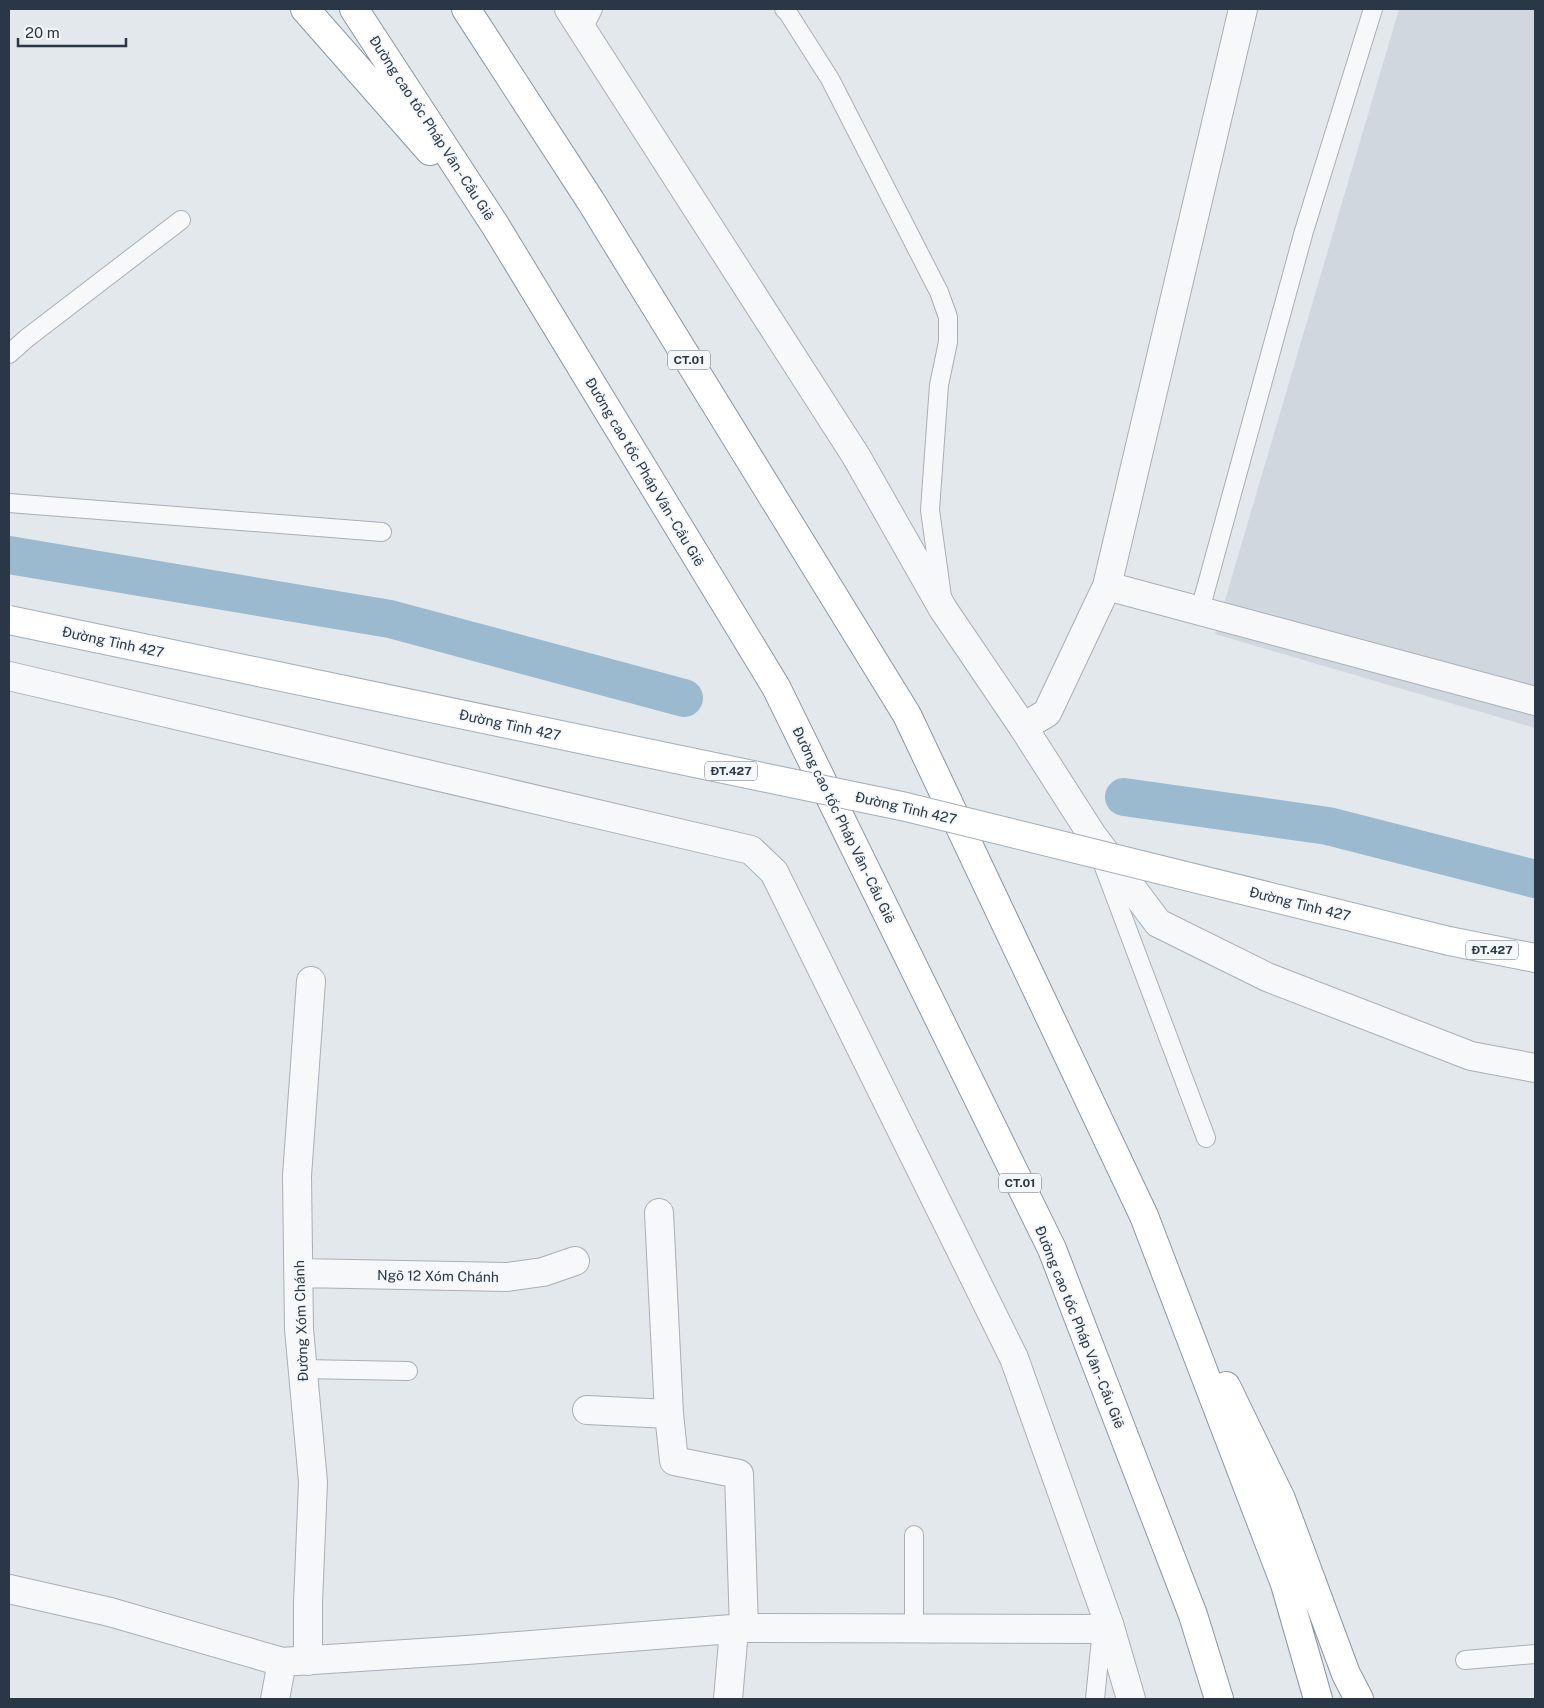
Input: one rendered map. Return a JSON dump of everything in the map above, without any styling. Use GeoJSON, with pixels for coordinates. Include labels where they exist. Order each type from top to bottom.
{"type":"FeatureCollection","features":[{"type":"Feature","properties":{"kind":"main road"},"geometry":{"type":"LineString","coordinates":[[305,9],[495,225]]}},
{"type":"Feature","properties":{"kind":"main road","name":"Đường cao tốc Pháp Vân - Cầu Giẽ"},"geometry":{"type":"LineString","coordinates":[[354,9],[495,225],[776,687],[1056,1258],[1193,1615],[1219,1699]]}},
{"type":"Feature","properties":{"kind":"main road","name":"CT.01"},"geometry":{"type":"LineString","coordinates":[[466,9],[590,200],[907,715],[1144,1216],[1285,1584],[1318,1699]]}},
{"type":"Feature","properties":{"kind":"main road","name":"Đường Tỉnh 427"},"geometry":{"type":"LineString","coordinates":[[9,620],[906,807],[1449,941],[1535,958]]}},
{"type":"Feature","properties":{"kind":"main road"},"geometry":{"type":"LineString","coordinates":[[1144,1216],[1281,1499],[1346,1674],[1359,1699]]}},
{"type":"Feature","properties":{"kind":"street"},"geometry":{"type":"LineString","coordinates":[[1022,727],[1047,713],[1107,586],[1242,9]]}},
{"type":"Feature","properties":{"kind":"street"},"geometry":{"type":"LineString","coordinates":[[582,15],[856,456],[943,609],[1092,835],[1158,923],[1267,976],[1472,1056],[1535,1068]]}},
{"type":"Feature","properties":{"kind":"street"},"geometry":{"type":"LineString","coordinates":[[1107,586],[1535,701]]}},
{"type":"Feature","properties":{"kind":"street"},"geometry":{"type":"LineString","coordinates":[[9,676],[751,850],[774,872],[1014,1358],[1131,1699]]}},
{"type":"Feature","properties":{"kind":"street","name":"Đường Xóm Chánh"},"geometry":{"type":"LineString","coordinates":[[275,1699],[295,1662],[308,1603],[312,1482],[299,1329],[297,1176],[311,981]]}},
{"type":"Feature","properties":{"kind":"street"},"geometry":{"type":"LineString","coordinates":[[659,1213],[669,1414],[674,1461],[738,1474],[739,1629],[728,1699]]}},
{"type":"Feature","properties":{"kind":"street","name":"Ngõ 12 Xóm Chánh"},"geometry":{"type":"LineString","coordinates":[[298,1273],[506,1278],[543,1272],[575,1261]]}},
{"type":"Feature","properties":{"kind":"street"},"geometry":{"type":"LineString","coordinates":[[587,1410],[669,1414]]}},
{"type":"Feature","properties":{"kind":"street"},"geometry":{"type":"LineString","coordinates":[[9,1589],[110,1612],[295,1662],[739,1629],[1105,1627]]}},
{"type":"Feature","properties":{"kind":"lane"},"geometry":{"type":"LineString","coordinates":[[784,9],[830,79],[939,292],[948,317],[948,342],[939,385],[930,510],[943,609]]}},
{"type":"Feature","properties":{"kind":"lane"},"geometry":{"type":"LineString","coordinates":[[1200,610],[1304,231],[1373,9]]}},
{"type":"Feature","properties":{"kind":"lane"},"geometry":{"type":"LineString","coordinates":[[9,354],[27,338],[181,220]]}},
{"type":"Feature","properties":{"kind":"lane"},"geometry":{"type":"LineString","coordinates":[[9,503],[382,532]]}},
{"type":"Feature","properties":{"kind":"lane"},"geometry":{"type":"LineString","coordinates":[[1092,835],[1206,1138]]}},
{"type":"Feature","properties":{"kind":"lane"},"geometry":{"type":"LineString","coordinates":[[302,1369],[408,1372]]}},
{"type":"Feature","properties":{"kind":"lane"},"geometry":{"type":"LineString","coordinates":[[914,1535],[914,1628]]}},
{"type":"Feature","properties":{"kind":"lane"},"geometry":{"type":"LineString","coordinates":[[1095,1699],[1105,1627]]}},
{"type":"Feature","properties":{"kind":"lane"},"geometry":{"type":"LineString","coordinates":[[1465,1660],[1535,1654]]}},
{"type":"Feature","properties":{"kind":"shaded area"},"geometry":{"type":"Polygon","coordinates":[[[1399,9],[1535,9],[1535,728],[1215,634],[1399,9]]]}},
{"type":"Feature","properties":{"kind":"waterway"},"geometry":{"type":"LineString","coordinates":[[9,555],[390,619],[684,698]]}},
{"type":"Feature","properties":{"kind":"waterway"},"geometry":{"type":"LineString","coordinates":[[1124,797],[1328,826],[1535,879]]}}]}
